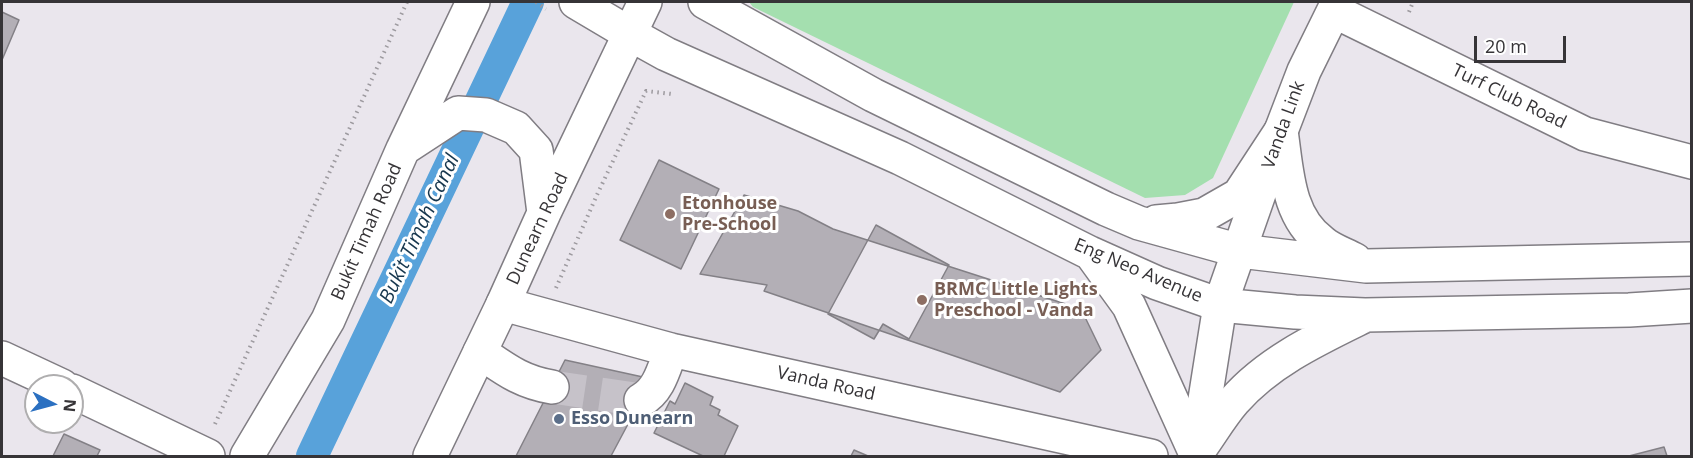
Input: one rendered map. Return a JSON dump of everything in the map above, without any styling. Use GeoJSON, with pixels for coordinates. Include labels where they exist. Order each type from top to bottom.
{"type":"FeatureCollection","features":[{"type":"Feature","properties":{"kind":"main road","name":"Bukit Timah Road"},"geometry":{"type":"LineString","coordinates":[[248,456],[328,320],[403,149],[473,2]]}},
{"type":"Feature","properties":{"kind":"main road","name":"Dunearn Road"},"geometry":{"type":"LineString","coordinates":[[429,456],[645,2]]}},
{"type":"Feature","properties":{"kind":"main road"},"geometry":{"type":"LineString","coordinates":[[705,2],[873,95],[1106,209],[1139,223],[1240,251],[1366,266],[1692,259]]}},
{"type":"Feature","properties":{"kind":"main road","name":"Eng Neo Avenue"},"geometry":{"type":"LineString","coordinates":[[579,3],[666,54],[900,158],[1090,253],[1157,283],[1220,305],[1295,312],[1365,315],[1629,310],[1692,306]]}},
{"type":"Feature","properties":{"kind":"main road","name":"Vanda Link"},"geometry":{"type":"LineString","coordinates":[[1240,251],[1304,71],[1336,6]]}},
{"type":"Feature","properties":{"kind":"main road","name":"Turf Club Road"},"geometry":{"type":"LineString","coordinates":[[1336,6],[1585,134],[1692,162]]}},
{"type":"Feature","properties":{"kind":"main road"},"geometry":{"type":"LineString","coordinates":[[403,149],[458,113],[486,115],[516,128],[536,150],[544,213]]}},
{"type":"Feature","properties":{"kind":"main road"},"geometry":{"type":"LineString","coordinates":[[1139,223],[1204,215],[1239,195],[1281,131]]}},
{"type":"Feature","properties":{"kind":"main road"},"geometry":{"type":"LineString","coordinates":[[1281,131],[1291,200],[1302,221],[1322,242],[1366,266]]}},
{"type":"Feature","properties":{"kind":"main road"},"geometry":{"type":"LineString","coordinates":[[1196,455],[1220,305],[1240,251]]}},
{"type":"Feature","properties":{"kind":"main road"},"geometry":{"type":"LineString","coordinates":[[1090,253],[1129,306],[1196,455]]}},
{"type":"Feature","properties":{"kind":"main road","name":"Vanda Road"},"geometry":{"type":"LineString","coordinates":[[503,304],[671,350],[1152,456]]}},
{"type":"Feature","properties":{"kind":"main road"},"geometry":{"type":"LineString","coordinates":[[1196,455],[1234,400],[1261,376],[1298,349],[1365,315]]}},
{"type":"Feature","properties":{"kind":"main road"},"geometry":{"type":"LineString","coordinates":[[640,400],[649,396],[657,385],[671,350]]}},
{"type":"Feature","properties":{"kind":"main road"},"geometry":{"type":"LineString","coordinates":[[480,352],[514,376],[531,384],[552,387]]}},
{"type":"Feature","properties":{"kind":"main road"},"geometry":{"type":"LineString","coordinates":[[2,357],[37,374]]}},
{"type":"Feature","properties":{"kind":"main road"},"geometry":{"type":"LineString","coordinates":[[84,397],[205,455]]}},
{"type":"Feature","properties":{"kind":"path"},"geometry":{"type":"LineString","coordinates":[[205,455],[407,2]]}},
{"type":"Feature","properties":{"kind":"path"},"geometry":{"type":"LineString","coordinates":[[545,316],[596,197],[646,91],[677,94]]}},
{"type":"Feature","properties":{"kind":"green space"},"geometry":{"type":"Polygon","coordinates":[[[749,2],[1294,2],[1213,178],[1185,195],[1145,198],[753,7],[749,2]]]}},
{"type":"Feature","properties":{"kind":"building"},"geometry":{"type":"Polygon","coordinates":[[[2,12],[19,20],[2,60],[2,12]]]}},
{"type":"Feature","properties":{"kind":"building","name":"Etonhouse Pre-School"},"geometry":{"type":"Polygon","coordinates":[[[659,160],[719,189],[681,269],[620,240],[659,160]]]}},
{"type":"Feature","properties":{"kind":"building","name":"BRMC Little Lights Preschool - Vanda"},"geometry":{"type":"Polygon","coordinates":[[[744,195],[798,211],[833,229],[1081,309],[1101,350],[1060,392],[764,291],[767,285],[700,274],[744,195]]]}},
{"type":"Feature","properties":{"kind":"building"},"geometry":{"type":"Polygon","coordinates":[[[876,225],[949,265],[909,339],[883,324],[874,339],[828,314],[876,225]]]}},
{"type":"Feature","properties":{"kind":"building"},"geometry":{"type":"Polygon","coordinates":[[[565,360],[652,379],[611,456],[516,456],[565,360]]]}},
{"type":"Feature","properties":{"kind":"building"},"geometry":{"type":"Polygon","coordinates":[[[685,383],[713,397],[710,405],[720,410],[718,415],[738,426],[724,456],[703,456],[654,433],[670,401],[675,404],[685,383]]]}},
{"type":"Feature","properties":{"kind":"building"},"geometry":{"type":"Polygon","coordinates":[[[64,434],[100,450],[97,456],[53,456],[64,434]]]}},
{"type":"Feature","properties":{"kind":"building"},"geometry":{"type":"Polygon","coordinates":[[[1664,447],[1667,456],[1629,456],[1664,447]]]}},
{"type":"Feature","properties":{"kind":"building"},"geometry":{"type":"Polygon","coordinates":[[[854,450],[868,456],[851,456],[854,450]]]}},
{"type":"Feature","properties":{"kind":"waterway","name":"Bukit Timah Canal"},"geometry":{"type":"LineString","coordinates":[[312,456],[528,2]]}},
{"type":"Feature","properties":{"kind":"tunnel"},"geometry":{"type":"LineString","coordinates":[[552,387],[641,400]]}},
{"type":"Feature","properties":{"kind":"place","name":"Etonhouse Pre-School"},"geometry":{"type":"Point","coordinates":[670,214]}},
{"type":"Feature","properties":{"kind":"place","name":"BRMC Little Lights Preschool - Vanda"},"geometry":{"type":"Point","coordinates":[922,300]}},
{"type":"Feature","properties":{"kind":"place","name":"Esso Dunearn"},"geometry":{"type":"Point","coordinates":[559,419]}}]}
